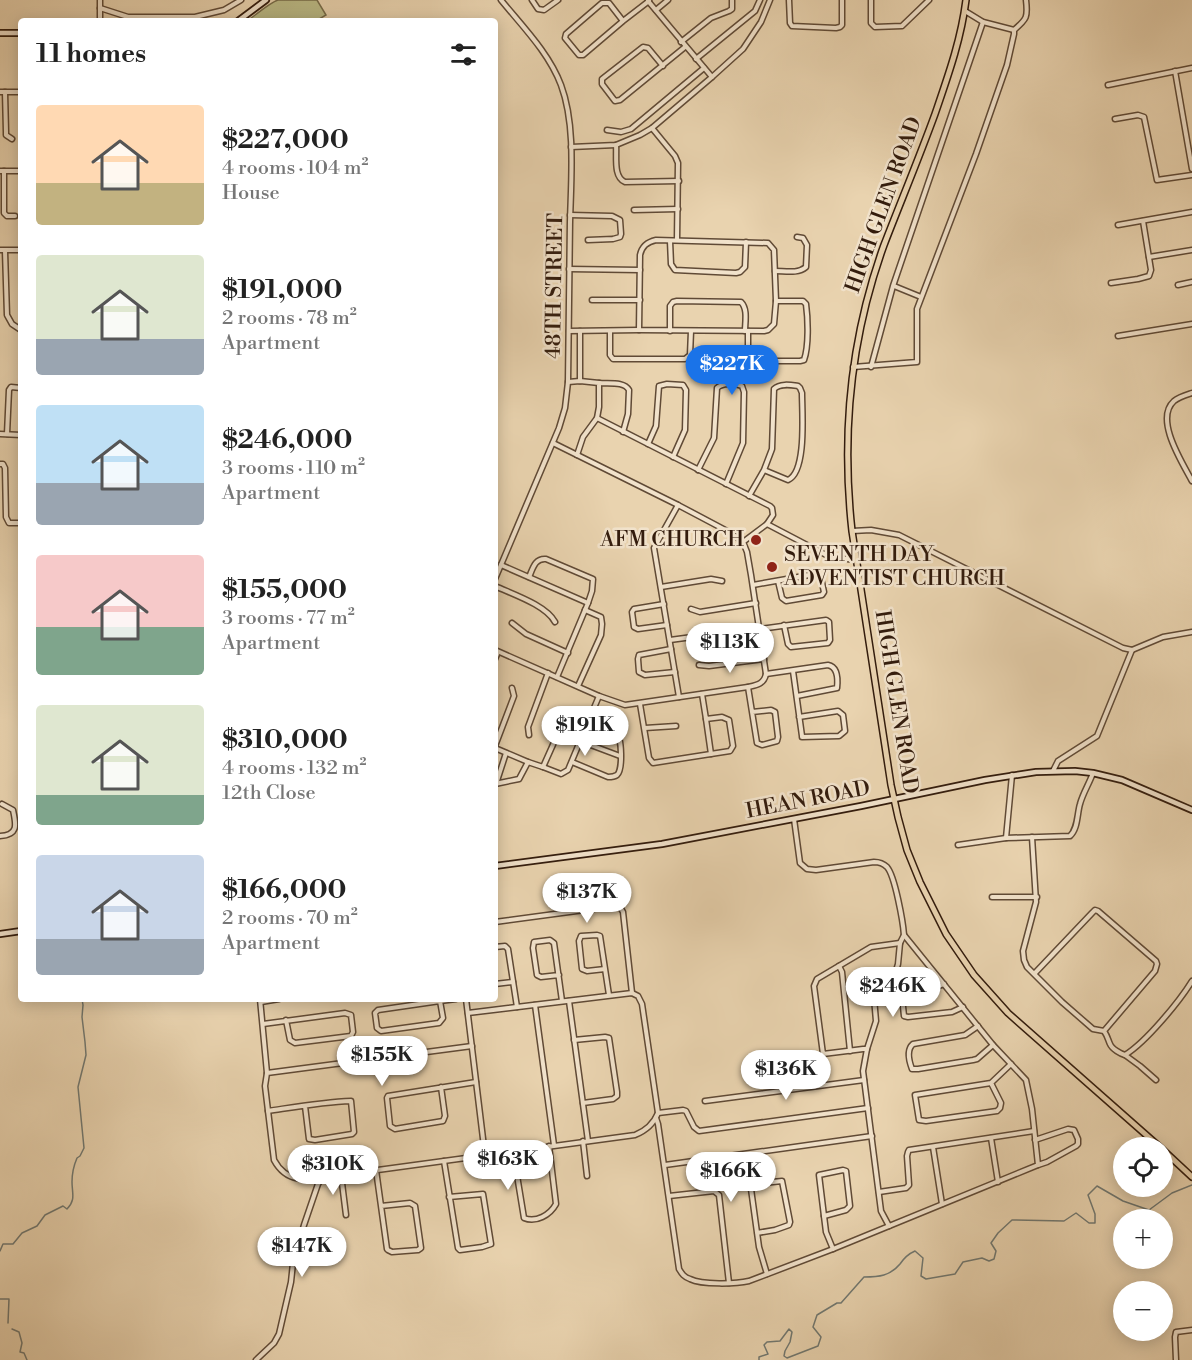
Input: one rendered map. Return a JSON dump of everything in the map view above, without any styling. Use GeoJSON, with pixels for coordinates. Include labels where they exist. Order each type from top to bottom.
{"type":"FeatureCollection","features":[{"type":"Feature","properties":{"kind":"main road","name":"HIGH GLEN ROAD"},"geometry":{"type":"LineString","coordinates":[[966,0],[959,39],[948,79],[876,270],[860,327],[849,402],[848,492],[852,531],[894,799],[907,850],[926,896],[946,934],[974,975],[998,1003],[1029,1032],[1149,1137]]}},
{"type":"Feature","properties":{"kind":"main road","name":"HIGH GLEN ROAD"},"geometry":{"type":"LineString","coordinates":[[1173,1159],[1192,1177]]}},
{"type":"Feature","properties":{"kind":"street"},"geometry":{"type":"LineString","coordinates":[[100,0],[100,18]]}},
{"type":"Feature","properties":{"kind":"street"},"geometry":{"type":"LineString","coordinates":[[100,8],[128,17],[195,18],[224,10],[241,0]]}},
{"type":"Feature","properties":{"kind":"street"},"geometry":{"type":"LineString","coordinates":[[242,18],[266,0]]}},
{"type":"Feature","properties":{"kind":"street","name":"48TH STREET"},"geometry":{"type":"LineString","coordinates":[[498,572],[554,443],[565,408],[568,382],[571,147],[568,109],[556,74],[541,50],[501,0]]}},
{"type":"Feature","properties":{"kind":"street"},"geometry":{"type":"LineString","coordinates":[[532,0],[538,9],[544,10],[558,0]]}},
{"type":"Feature","properties":{"kind":"street"},"geometry":{"type":"LineString","coordinates":[[656,10],[668,0]]}},
{"type":"Feature","properties":{"kind":"street"},"geometry":{"type":"LineString","coordinates":[[681,42],[711,18],[732,9],[732,0]]}},
{"type":"Feature","properties":{"kind":"street"},"geometry":{"type":"LineString","coordinates":[[696,59],[755,11],[760,0]]}},
{"type":"Feature","properties":{"kind":"street"},"geometry":{"type":"LineString","coordinates":[[571,147],[616,145],[652,128],[734,58],[752,37],[770,0]]}},
{"type":"Feature","properties":{"kind":"street"},"geometry":{"type":"LineString","coordinates":[[789,0],[792,26],[836,28],[842,25],[842,0]]}},
{"type":"Feature","properties":{"kind":"street"},"geometry":{"type":"LineString","coordinates":[[871,0],[871,23],[875,27],[896,28],[905,24],[929,0]]}},
{"type":"Feature","properties":{"kind":"street"},"geometry":{"type":"LineString","coordinates":[[853,367],[917,362],[917,309],[980,143],[1007,65],[1014,30],[1024,21],[1027,13],[1026,0]]}},
{"type":"Feature","properties":{"kind":"street"},"geometry":{"type":"LineString","coordinates":[[623,21],[609,3],[605,2],[566,34],[565,38],[579,55],[583,55],[648,1],[712,77]]}},
{"type":"Feature","properties":{"kind":"street"},"geometry":{"type":"LineString","coordinates":[[965,11],[983,22],[1014,30]]}},
{"type":"Feature","properties":{"kind":"street"},"geometry":{"type":"LineString","coordinates":[[871,367],[893,286],[983,22]]}},
{"type":"Feature","properties":{"kind":"street"},"geometry":{"type":"LineString","coordinates":[[0,33],[18,33]]}},
{"type":"Feature","properties":{"kind":"street"},"geometry":{"type":"LineString","coordinates":[[663,66],[648,48],[642,47],[602,79],[602,84],[612,99],[617,101],[663,66],[685,46]]}},
{"type":"Feature","properties":{"kind":"street"},"geometry":{"type":"LineString","coordinates":[[607,130],[621,132],[631,129],[704,68]]}},
{"type":"Feature","properties":{"kind":"street"},"geometry":{"type":"LineString","coordinates":[[1108,85],[1192,68]]}},
{"type":"Feature","properties":{"kind":"street"},"geometry":{"type":"LineString","coordinates":[[1175,71],[1192,169]]}},
{"type":"Feature","properties":{"kind":"street"},"geometry":{"type":"LineString","coordinates":[[12,139],[6,135],[2,92],[18,92]]}},
{"type":"Feature","properties":{"kind":"street"},"geometry":{"type":"LineString","coordinates":[[1115,119],[1140,115],[1144,117],[1157,180],[1192,175]]}},
{"type":"Feature","properties":{"kind":"street"},"geometry":{"type":"LineString","coordinates":[[652,128],[677,159],[679,181],[677,240]]}},
{"type":"Feature","properties":{"kind":"street"},"geometry":{"type":"LineString","coordinates":[[616,145],[618,175],[621,181],[679,181]]}},
{"type":"Feature","properties":{"kind":"street"},"geometry":{"type":"LineString","coordinates":[[15,216],[7,216],[4,213],[2,171],[18,171]]}},
{"type":"Feature","properties":{"kind":"street"},"geometry":{"type":"LineString","coordinates":[[634,210],[678,209]]}},
{"type":"Feature","properties":{"kind":"street"},"geometry":{"type":"LineString","coordinates":[[1118,225],[1192,212]]}},
{"type":"Feature","properties":{"kind":"street"},"geometry":{"type":"LineString","coordinates":[[570,215],[612,216],[620,220],[621,234],[616,239],[588,240]]}},
{"type":"Feature","properties":{"kind":"street"},"geometry":{"type":"LineString","coordinates":[[1111,283],[1149,276],[1151,270],[1143,221]]}},
{"type":"Feature","properties":{"kind":"street"},"geometry":{"type":"LineString","coordinates":[[775,271],[798,272],[806,267],[806,242],[803,238],[797,237]]}},
{"type":"Feature","properties":{"kind":"street"},"geometry":{"type":"LineString","coordinates":[[569,331],[764,331],[771,328],[775,320],[775,271],[772,246],[763,242],[677,240],[656,240],[646,244],[640,255],[639,330]]}},
{"type":"Feature","properties":{"kind":"street"},"geometry":{"type":"LineString","coordinates":[[670,241],[671,264],[675,270],[736,273],[745,267],[746,242]]}},
{"type":"Feature","properties":{"kind":"street"},"geometry":{"type":"LineString","coordinates":[[18,250],[2,250],[6,315],[18,328]]}},
{"type":"Feature","properties":{"kind":"street"},"geometry":{"type":"LineString","coordinates":[[1149,257],[1192,250]]}},
{"type":"Feature","properties":{"kind":"street"},"geometry":{"type":"LineString","coordinates":[[569,269],[640,270]]}},
{"type":"Feature","properties":{"kind":"street"},"geometry":{"type":"LineString","coordinates":[[1178,285],[1192,282]]}},
{"type":"Feature","properties":{"kind":"street"},"geometry":{"type":"LineString","coordinates":[[893,286],[921,297]]}},
{"type":"Feature","properties":{"kind":"street"},"geometry":{"type":"LineString","coordinates":[[592,300],[640,300]]}},
{"type":"Feature","properties":{"kind":"street"},"geometry":{"type":"LineString","coordinates":[[670,331],[670,306],[673,302],[741,302],[745,309],[748,361],[804,360],[807,344],[806,304],[799,301],[776,301]]}},
{"type":"Feature","properties":{"kind":"street"},"geometry":{"type":"LineString","coordinates":[[0,309],[6,304]]}},
{"type":"Feature","properties":{"kind":"street"},"geometry":{"type":"LineString","coordinates":[[1118,336],[1192,324]]}},
{"type":"Feature","properties":{"kind":"street"},"geometry":{"type":"LineString","coordinates":[[580,331],[580,381]]}},
{"type":"Feature","properties":{"kind":"street"},"geometry":{"type":"LineString","coordinates":[[610,331],[610,354],[613,359],[685,360],[690,356],[691,331]]}},
{"type":"Feature","properties":{"kind":"street"},"geometry":{"type":"LineString","coordinates":[[568,382],[621,384],[628,387],[628,414],[623,432]]}},
{"type":"Feature","properties":{"kind":"street"},"geometry":{"type":"LineString","coordinates":[[577,454],[584,437],[597,418],[599,383]]}},
{"type":"Feature","properties":{"kind":"street"},"geometry":{"type":"LineString","coordinates":[[698,470],[714,438],[717,388],[724,384],[742,386],[744,392],[743,443],[726,484]]}},
{"type":"Feature","properties":{"kind":"street"},"geometry":{"type":"LineString","coordinates":[[648,444],[656,426],[659,386],[683,385],[686,390],[686,430],[673,457]]}},
{"type":"Feature","properties":{"kind":"street"},"geometry":{"type":"LineString","coordinates":[[749,496],[764,470],[772,449],[774,389],[777,386],[798,386],[802,393],[801,453],[794,477],[785,479],[764,470]]}},
{"type":"Feature","properties":{"kind":"street"},"geometry":{"type":"LineString","coordinates":[[7,434],[9,390],[11,387],[18,388]]}},
{"type":"Feature","properties":{"kind":"street"},"geometry":{"type":"LineString","coordinates":[[1192,393],[1174,402],[1167,413],[1167,427],[1192,481]]}},
{"type":"Feature","properties":{"kind":"street"},"geometry":{"type":"LineString","coordinates":[[597,418],[772,508],[773,515],[767,524],[742,542]]}},
{"type":"Feature","properties":{"kind":"street"},"geometry":{"type":"LineString","coordinates":[[0,434],[18,435]]}},
{"type":"Feature","properties":{"kind":"street"},"geometry":{"type":"LineString","coordinates":[[498,652],[599,696],[626,705],[748,687],[763,682],[766,674],[747,552],[742,542],[731,533],[678,505],[554,443]]}},
{"type":"Feature","properties":{"kind":"street"},"geometry":{"type":"LineString","coordinates":[[0,464],[3,464],[5,468],[6,518],[9,523],[18,523]]}},
{"type":"Feature","properties":{"kind":"street"},"geometry":{"type":"LineString","coordinates":[[678,505],[654,548],[679,697]]}},
{"type":"Feature","properties":{"kind":"street"},"geometry":{"type":"LineString","coordinates":[[767,524],[830,557],[856,561]]}},
{"type":"Feature","properties":{"kind":"street"},"geometry":{"type":"LineString","coordinates":[[852,531],[872,530],[899,536],[1123,648],[1132,650],[1163,637],[1192,632]]}},
{"type":"Feature","properties":{"kind":"street"},"geometry":{"type":"LineString","coordinates":[[529,577],[537,561],[546,559],[593,579],[588,603],[557,677]]}},
{"type":"Feature","properties":{"kind":"street"},"geometry":{"type":"LineString","coordinates":[[501,565],[588,603]]}},
{"type":"Feature","properties":{"kind":"street"},"geometry":{"type":"LineString","coordinates":[[753,585],[778,581],[818,575],[821,578],[824,592],[822,595],[786,601],[782,598],[778,581]]}},
{"type":"Feature","properties":{"kind":"street"},"geometry":{"type":"LineString","coordinates":[[661,587],[711,579],[722,581]]}},
{"type":"Feature","properties":{"kind":"street"},"geometry":{"type":"LineString","coordinates":[[498,587],[545,610],[555,622]]}},
{"type":"Feature","properties":{"kind":"street"},"geometry":{"type":"LineString","coordinates":[[691,609],[700,612],[756,603]]}},
{"type":"Feature","properties":{"kind":"street"},"geometry":{"type":"LineString","coordinates":[[664,604],[634,609],[632,612],[634,627],[638,629],[668,625]]}},
{"type":"Feature","properties":{"kind":"street"},"geometry":{"type":"LineString","coordinates":[[578,686],[602,629],[601,617],[585,610]]}},
{"type":"Feature","properties":{"kind":"street"},"geometry":{"type":"LineString","coordinates":[[760,629],[826,620],[829,622],[830,640],[828,643],[791,647],[788,644],[784,626]]}},
{"type":"Feature","properties":{"kind":"street"},"geometry":{"type":"LineString","coordinates":[[512,623],[526,634],[568,653]]}},
{"type":"Feature","properties":{"kind":"street"},"geometry":{"type":"LineString","coordinates":[[670,640],[722,633],[731,636]]}},
{"type":"Feature","properties":{"kind":"street"},"geometry":{"type":"LineString","coordinates":[[671,649],[639,655],[639,672],[642,675],[675,672]]}},
{"type":"Feature","properties":{"kind":"street"},"geometry":{"type":"LineString","coordinates":[[1053,771],[1058,761],[1097,736],[1132,650]]}},
{"type":"Feature","properties":{"kind":"street"},"geometry":{"type":"LineString","coordinates":[[699,665],[709,666],[764,659]]}},
{"type":"Feature","properties":{"kind":"street"},"geometry":{"type":"LineString","coordinates":[[766,674],[828,666],[836,669],[837,688],[797,696]]}},
{"type":"Feature","properties":{"kind":"street"},"geometry":{"type":"LineString","coordinates":[[793,671],[799,717],[803,738],[839,736],[845,731],[843,715],[838,711],[799,717]]}},
{"type":"Feature","properties":{"kind":"street"},"geometry":{"type":"LineString","coordinates":[[529,735],[528,727],[548,673]]}},
{"type":"Feature","properties":{"kind":"street"},"geometry":{"type":"LineString","coordinates":[[498,739],[514,696],[512,687]]}},
{"type":"Feature","properties":{"kind":"street"},"geometry":{"type":"LineString","coordinates":[[748,687],[752,712],[758,744],[762,746],[777,741],[775,712],[771,710],[752,712]]}},
{"type":"Feature","properties":{"kind":"street"},"geometry":{"type":"LineString","coordinates":[[702,694],[711,754]]}},
{"type":"Feature","properties":{"kind":"street"},"geometry":{"type":"LineString","coordinates":[[498,749],[561,774],[568,770],[572,762],[599,696]]}},
{"type":"Feature","properties":{"kind":"street"},"geometry":{"type":"LineString","coordinates":[[640,704],[649,758],[653,762],[732,750],[728,718],[706,719]]}},
{"type":"Feature","properties":{"kind":"street"},"geometry":{"type":"LineString","coordinates":[[543,767],[564,720],[562,712]]}},
{"type":"Feature","properties":{"kind":"street"},"geometry":{"type":"LineString","coordinates":[[572,762],[608,777],[617,775],[619,772],[621,764],[618,733],[590,718]]}},
{"type":"Feature","properties":{"kind":"street"},"geometry":{"type":"LineString","coordinates":[[645,728],[676,726]]}},
{"type":"Feature","properties":{"kind":"street"},"geometry":{"type":"LineString","coordinates":[[580,741],[620,756]]}},
{"type":"Feature","properties":{"kind":"street"},"geometry":{"type":"LineString","coordinates":[[498,778],[506,753]]}},
{"type":"Feature","properties":{"kind":"street"},"geometry":{"type":"LineString","coordinates":[[498,784],[519,779],[528,762]]}},
{"type":"Feature","properties":{"kind":"street","name":"HEAN ROAD"},"geometry":{"type":"LineString","coordinates":[[498,867],[662,844],[1012,775],[1053,771],[1093,773],[1122,780],[1192,810]]}},
{"type":"Feature","properties":{"kind":"street"},"geometry":{"type":"LineString","coordinates":[[958,845],[1006,838],[1070,836],[1074,833],[1082,798],[1093,773]]}},
{"type":"Feature","properties":{"kind":"street"},"geometry":{"type":"LineString","coordinates":[[1006,838],[1012,775]]}},
{"type":"Feature","properties":{"kind":"street"},"geometry":{"type":"LineString","coordinates":[[0,836],[10,834],[16,825],[13,810],[2,804]]}},
{"type":"Feature","properties":{"kind":"street"},"geometry":{"type":"LineString","coordinates":[[794,819],[800,863],[807,869],[816,870],[874,861],[888,868],[902,917],[904,935],[993,1045],[1026,1080],[1038,1165]]}},
{"type":"Feature","properties":{"kind":"street"},"geometry":{"type":"LineString","coordinates":[[1032,837],[1036,902],[1023,956],[1027,967],[1093,1029],[1104,1031],[1110,1045],[1156,1080]]}},
{"type":"Feature","properties":{"kind":"street"},"geometry":{"type":"LineString","coordinates":[[992,897],[1036,897]]}},
{"type":"Feature","properties":{"kind":"street"},"geometry":{"type":"LineString","coordinates":[[498,922],[614,906],[621,907],[632,993]]}},
{"type":"Feature","properties":{"kind":"street"},"geometry":{"type":"LineString","coordinates":[[1035,973],[1095,910],[1098,911],[1157,964],[1155,971],[1104,1031]]}},
{"type":"Feature","properties":{"kind":"street"},"geometry":{"type":"LineString","coordinates":[[0,934],[18,931]]}},
{"type":"Feature","properties":{"kind":"street"},"geometry":{"type":"LineString","coordinates":[[605,969],[586,971],[582,969],[579,941],[581,936],[597,934],[600,936],[609,995]]}},
{"type":"Feature","properties":{"kind":"street"},"geometry":{"type":"LineString","coordinates":[[889,1226],[881,1211],[863,1071],[876,1021],[874,998],[898,970],[900,943],[904,935]]}},
{"type":"Feature","properties":{"kind":"street"},"geometry":{"type":"LineString","coordinates":[[559,975],[541,977],[536,974],[534,942],[553,941],[555,946],[559,975],[562,1001]]}},
{"type":"Feature","properties":{"kind":"street"},"geometry":{"type":"LineString","coordinates":[[867,1049],[823,1054],[814,986],[817,979],[871,947],[900,943]]}},
{"type":"Feature","properties":{"kind":"street"},"geometry":{"type":"LineString","coordinates":[[498,947],[505,946],[508,949],[517,1007]]}},
{"type":"Feature","properties":{"kind":"street"},"geometry":{"type":"LineString","coordinates":[[839,966],[842,972],[850,1051]]}},
{"type":"Feature","properties":{"kind":"street"},"geometry":{"type":"LineString","coordinates":[[1125,1055],[1152,1030],[1192,981]]}},
{"type":"Feature","properties":{"kind":"street"},"geometry":{"type":"LineString","coordinates":[[498,984],[513,982]]}},
{"type":"Feature","properties":{"kind":"street"},"geometry":{"type":"LineString","coordinates":[[944,984],[904,993],[902,997],[904,1016],[949,1012],[963,1007]]}},
{"type":"Feature","properties":{"kind":"street"},"geometry":{"type":"LineString","coordinates":[[468,1013],[609,995],[632,993],[638,996],[642,1004],[678,1264],[681,1273],[691,1280],[744,1283],[1047,1162],[1076,1146],[1078,1142],[1074,1130],[1068,1129],[1035,1140]]}},
{"type":"Feature","properties":{"kind":"street"},"geometry":{"type":"LineString","coordinates":[[569,1001],[584,1103],[587,1176]]}},
{"type":"Feature","properties":{"kind":"street"},"geometry":{"type":"LineString","coordinates":[[260,1002],[267,1073],[265,1086],[274,1160],[282,1172],[292,1178],[341,1175],[635,1135],[644,1131],[657,1115],[683,1110],[699,1131],[868,1108]]}},
{"type":"Feature","properties":{"kind":"street"},"geometry":{"type":"LineString","coordinates":[[433,1002],[378,1010],[375,1013],[377,1028],[381,1031],[440,1023],[443,1018],[440,1002]]}},
{"type":"Feature","properties":{"kind":"street"},"geometry":{"type":"LineString","coordinates":[[466,1002],[485,1155]]}},
{"type":"Feature","properties":{"kind":"street"},"geometry":{"type":"LineString","coordinates":[[513,1151],[523,1216],[525,1220],[535,1220],[548,1213],[556,1204],[535,1005]]}},
{"type":"Feature","properties":{"kind":"street"},"geometry":{"type":"LineString","coordinates":[[263,1024],[286,1020],[345,1013],[351,1015],[353,1034],[348,1037],[295,1043],[290,1040],[286,1020]]}},
{"type":"Feature","properties":{"kind":"street"},"geometry":{"type":"LineString","coordinates":[[978,1026],[965,1035],[913,1044],[909,1052],[912,1069],[918,1070],[977,1059],[993,1045]]}},
{"type":"Feature","properties":{"kind":"street"},"geometry":{"type":"LineString","coordinates":[[574,1040],[605,1036],[609,1038],[617,1096],[612,1099],[584,1103]]}},
{"type":"Feature","properties":{"kind":"street"},"geometry":{"type":"LineString","coordinates":[[267,1073],[471,1046]]}},
{"type":"Feature","properties":{"kind":"street"},"geometry":{"type":"LineString","coordinates":[[991,1083],[1001,1103],[997,1111],[919,1120],[915,1095],[991,1083],[1011,1064]]}},
{"type":"Feature","properties":{"kind":"street"},"geometry":{"type":"LineString","coordinates":[[705,1101],[864,1080]]}},
{"type":"Feature","properties":{"kind":"street"},"geometry":{"type":"LineString","coordinates":[[441,1088],[445,1116],[443,1121],[395,1129],[390,1126],[388,1096],[476,1082]]}},
{"type":"Feature","properties":{"kind":"street"},"geometry":{"type":"LineString","coordinates":[[268,1111],[305,1106],[351,1101],[354,1132],[315,1140],[309,1139],[305,1106]]}},
{"type":"Feature","properties":{"kind":"street"},"geometry":{"type":"LineString","coordinates":[[879,1192],[908,1187],[910,1183],[908,1152],[913,1149],[1034,1131]]}},
{"type":"Feature","properties":{"kind":"street"},"geometry":{"type":"LineString","coordinates":[[665,1165],[872,1136]]}},
{"type":"Feature","properties":{"kind":"street"},"geometry":{"type":"LineString","coordinates":[[991,1138],[998,1182]]}},
{"type":"Feature","properties":{"kind":"street"},"geometry":{"type":"LineString","coordinates":[[933,1147],[942,1204]]}},
{"type":"Feature","properties":{"kind":"street"},"geometry":{"type":"LineString","coordinates":[[444,1161],[449,1197],[458,1248],[460,1250],[491,1244],[483,1194],[449,1197]]}},
{"type":"Feature","properties":{"kind":"street"},"geometry":{"type":"LineString","coordinates":[[376,1170],[381,1206],[388,1250],[392,1252],[421,1248],[415,1206],[410,1203],[381,1206]]}},
{"type":"Feature","properties":{"kind":"street"},"geometry":{"type":"LineString","coordinates":[[824,1216],[846,1210],[850,1206],[845,1170],[819,1175],[824,1216],[826,1232],[833,1249]]}},
{"type":"Feature","properties":{"kind":"street"},"geometry":{"type":"LineString","coordinates":[[341,1175],[346,1215]]}},
{"type":"Feature","properties":{"kind":"street"},"geometry":{"type":"LineString","coordinates":[[256,1360],[274,1343],[279,1334],[293,1263],[318,1184],[323,1177]]}},
{"type":"Feature","properties":{"kind":"street"},"geometry":{"type":"LineString","coordinates":[[757,1233],[789,1225],[782,1181],[752,1186],[757,1233],[759,1247],[767,1274]]}},
{"type":"Feature","properties":{"kind":"street"},"geometry":{"type":"LineString","coordinates":[[669,1196],[717,1192],[720,1199],[729,1283]]}},
{"type":"Feature","properties":{"kind":"street"},"geometry":{"type":"LineString","coordinates":[[1176,1360],[1176,1332],[1192,1330]]}},
{"type":"Feature","properties":{"kind":"green space"},"geometry":{"type":"Polygon","coordinates":[[[278,0],[317,0],[326,15],[321,18],[251,18],[278,0]]]}},
{"type":"Feature","properties":{"kind":"waterway"},"geometry":{"type":"LineString","coordinates":[[0,1251],[3,1244],[13,1244],[22,1233],[37,1226],[45,1215],[63,1206],[67,1209],[72,1203],[73,1170],[84,1148],[78,1087],[86,1055],[82,1002]]}},
{"type":"Feature","properties":{"kind":"waterway"},"geometry":{"type":"LineString","coordinates":[[759,1360],[759,1357],[768,1354],[764,1345],[767,1342],[780,1341],[789,1329],[792,1332],[784,1356],[787,1358],[818,1346],[821,1337],[813,1327],[817,1315],[841,1303],[864,1277],[888,1273],[896,1268],[906,1256],[915,1251],[923,1258],[921,1276],[926,1279],[955,1274],[963,1262],[982,1258],[989,1261],[994,1259],[996,1251],[991,1243],[1012,1220],[1064,1221],[1076,1213],[1089,1223],[1095,1223],[1095,1214],[1088,1195],[1097,1186],[1123,1201],[1149,1210],[1172,1193],[1192,1185]]}},
{"type":"Feature","properties":{"kind":"waterway"},"geometry":{"type":"LineString","coordinates":[[0,1299],[9,1299],[8,1323]]}},
{"type":"Feature","properties":{"kind":"waterway"},"geometry":{"type":"LineString","coordinates":[[12,1329],[19,1332],[22,1343],[20,1352],[24,1353],[27,1360]]}},
{"type":"Feature","properties":{"kind":"place","name":"AFM CHURCH"},"geometry":{"type":"Point","coordinates":[756,540]}},
{"type":"Feature","properties":{"kind":"place","name":"SEVENTH DAY ADVENTIST CHURCH"},"geometry":{"type":"Point","coordinates":[772,567]}}]}
